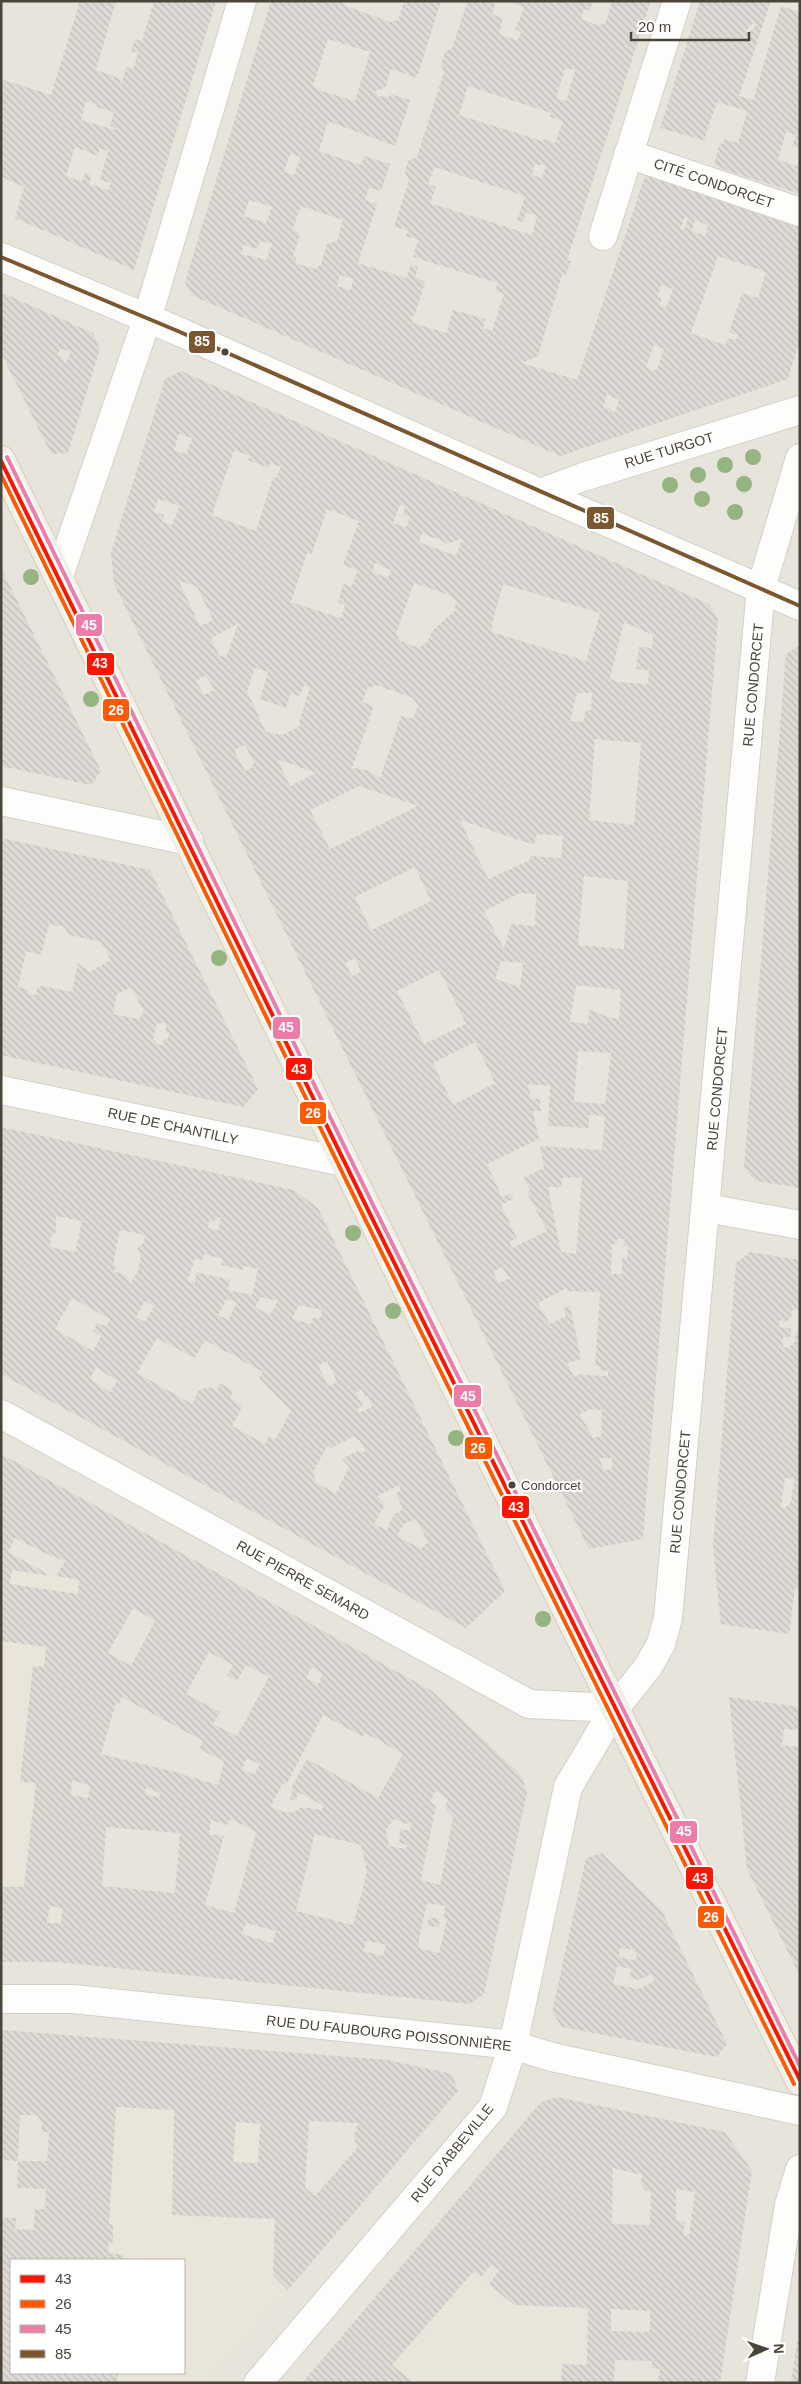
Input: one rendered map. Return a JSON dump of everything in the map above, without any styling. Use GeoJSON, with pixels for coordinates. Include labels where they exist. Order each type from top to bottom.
{"type":"FeatureCollection","features":[{"type":"Feature","properties":{"kind":"main road"},"geometry":{"type":"LineString","coordinates":[[1,460],[189,841],[344,1162],[800,2081]]}},
{"type":"Feature","properties":{"kind":"street"},"geometry":{"type":"LineString","coordinates":[[59,576],[147,319],[242,1]]}},
{"type":"Feature","properties":{"kind":"street"},"geometry":{"type":"LineString","coordinates":[[603,236],[677,1]]}},
{"type":"Feature","properties":{"kind":"street","name":"CITÉ CONDORCET"},"geometry":{"type":"LineString","coordinates":[[628,154],[800,212]]}},
{"type":"Feature","properties":{"kind":"street"},"geometry":{"type":"LineString","coordinates":[[1,257],[180,332],[540,493],[800,606]]}},
{"type":"Feature","properties":{"kind":"street","name":"RUE TURGOT"},"geometry":{"type":"LineString","coordinates":[[540,493],[583,477],[800,410]]}},
{"type":"Feature","properties":{"kind":"street","name":"RUE CONDORCET"},"geometry":{"type":"LineString","coordinates":[[615,1708],[648,1667],[661,1644],[668,1618],[761,588],[800,458]]}},
{"type":"Feature","properties":{"kind":"street"},"geometry":{"type":"LineString","coordinates":[[1,801],[189,841]]}},
{"type":"Feature","properties":{"kind":"street","name":"RUE DE CHANTILLY"},"geometry":{"type":"LineString","coordinates":[[1,1090],[344,1162]]}},
{"type":"Feature","properties":{"kind":"street"},"geometry":{"type":"LineString","coordinates":[[706,1208],[800,1225]]}},
{"type":"Feature","properties":{"kind":"street","name":"RUE PIERRE SEMARD"},"geometry":{"type":"LineString","coordinates":[[1,1414],[529,1704],[615,1708]]}},
{"type":"Feature","properties":{"kind":"street","name":"RUE D'ABBEVILLE"},"geometry":{"type":"LineString","coordinates":[[258,2383],[493,2107],[513,2045],[568,1787],[615,1708]]}},
{"type":"Feature","properties":{"kind":"street","name":"RUE DU FAUBOURG POISSONNIÈRE"},"geometry":{"type":"LineString","coordinates":[[1,1999],[73,1999],[513,2045],[552,2057],[800,2111]]}},
{"type":"Feature","properties":{"kind":"street"},"geometry":{"type":"LineString","coordinates":[[760,2383],[789,2206],[800,2168]]}},
{"type":"Feature","properties":{"kind":"shaded area"},"geometry":{"type":"Polygon","coordinates":[[[1,1],[800,1],[800,2383],[1,2383],[1,1]]]}},
{"type":"Feature","properties":{"kind":"shaded area"},"geometry":{"type":"Polygon","coordinates":[[[1,1567],[95,1581],[73,1783],[57,1962],[1,1963],[1,1567]]]}},
{"type":"Feature","properties":{"kind":"shaded area"},"geometry":{"type":"Polygon","coordinates":[[[83,2035],[280,2051],[273,2274],[288,2290],[209,2383],[69,2383],[70,2374],[185,2374],[185,2259],[74,2259],[83,2035]]]}},
{"type":"Feature","properties":{"kind":"shaded area"},"geometry":{"type":"Polygon","coordinates":[[[430,2232],[514,2305],[588,2308],[587,2383],[302,2383],[430,2232]]]}},
{"type":"Feature","properties":{"kind":"building"},"geometry":{"type":"Polygon","coordinates":[[[80,1],[116,1],[96,70],[121,79],[120,89],[126,67],[133,69],[138,53],[131,51],[135,39],[142,41],[154,1],[216,1],[134,270],[15,218],[24,187],[1,177],[1,79],[51,95],[80,1]],[[86,101],[81,120],[115,130],[115,128],[110,126],[114,112],[96,107],[97,104],[86,101]],[[75,147],[66,176],[82,182],[85,173],[91,175],[90,184],[108,190],[111,183],[100,180],[108,151],[100,148],[98,156],[75,147]]]}},
{"type":"Feature","properties":{"kind":"building"},"geometry":{"type":"Polygon","coordinates":[[[271,1],[344,1],[343,5],[390,22],[398,20],[404,1],[441,1],[417,78],[391,69],[385,88],[375,91],[377,96],[389,97],[390,94],[410,100],[395,146],[328,121],[319,151],[361,165],[364,156],[390,164],[381,191],[369,188],[365,200],[377,204],[358,263],[406,278],[411,264],[418,267],[415,277],[425,283],[415,315],[410,317],[413,323],[446,333],[453,310],[486,319],[483,328],[492,331],[504,294],[495,291],[498,283],[413,257],[418,240],[406,236],[408,231],[394,226],[409,181],[405,173],[408,161],[417,157],[444,72],[441,65],[445,52],[452,48],[467,3],[464,1],[496,1],[492,14],[503,19],[499,34],[518,41],[521,32],[515,29],[524,8],[509,1],[593,1],[590,11],[584,9],[581,19],[597,25],[605,24],[612,1],[651,1],[567,260],[571,261],[566,275],[562,275],[538,356],[522,363],[577,380],[646,173],[800,222],[800,340],[788,379],[560,456],[191,295],[185,282],[271,1]],[[328,39],[313,86],[319,90],[355,101],[370,52],[328,39]],[[565,68],[556,98],[566,101],[575,70],[565,68]],[[468,86],[459,115],[542,141],[543,139],[555,143],[563,121],[550,117],[551,113],[468,86]],[[290,154],[284,172],[294,175],[301,157],[290,154]],[[535,164],[532,175],[542,178],[546,166],[535,164]],[[434,167],[428,184],[436,187],[430,203],[532,235],[537,216],[526,212],[523,222],[517,220],[525,196],[434,167]],[[249,200],[244,216],[266,223],[272,207],[249,200]],[[301,206],[293,227],[300,235],[293,256],[296,258],[296,263],[315,269],[321,264],[327,244],[337,241],[343,220],[301,206]],[[685,217],[680,229],[684,230],[688,217],[685,217]],[[695,220],[692,231],[705,236],[708,225],[695,220]],[[260,241],[257,249],[244,245],[241,254],[266,260],[272,244],[260,241]],[[718,256],[691,333],[725,345],[727,339],[737,339],[738,335],[729,332],[742,293],[758,298],[766,272],[718,256]],[[340,275],[337,286],[350,290],[354,279],[340,275]],[[661,285],[657,297],[662,298],[659,305],[666,308],[673,289],[661,285]],[[654,345],[646,367],[654,371],[658,367],[664,349],[654,345]],[[607,394],[603,409],[609,408],[615,413],[619,400],[607,394]]]}},
{"type":"Feature","properties":{"kind":"building"},"geometry":{"type":"Polygon","coordinates":[[[700,1],[771,1],[739,96],[753,100],[781,6],[800,12],[800,149],[792,146],[796,135],[786,132],[778,160],[797,166],[800,158],[800,194],[725,170],[714,164],[720,143],[723,144],[724,139],[738,143],[747,111],[717,102],[705,137],[707,138],[706,141],[660,128],[700,1]],[[753,23],[744,33],[752,30],[757,24],[753,23]]]}},
{"type":"Feature","properties":{"kind":"building"},"geometry":{"type":"Polygon","coordinates":[[[3,293],[93,333],[100,349],[68,453],[51,454],[1,353],[3,293]],[[60,348],[58,355],[66,363],[71,352],[60,348]]]}},
{"type":"Feature","properties":{"kind":"building"},"geometry":{"type":"Polygon","coordinates":[[[181,371],[709,604],[718,619],[643,1539],[589,1549],[114,584],[111,553],[165,379],[181,371]],[[179,434],[174,450],[186,454],[192,438],[179,434]],[[234,450],[212,515],[256,531],[273,477],[276,478],[281,467],[270,463],[268,468],[248,460],[250,456],[234,450]],[[158,499],[154,512],[164,515],[162,522],[172,525],[180,506],[158,499]],[[400,504],[393,523],[406,528],[410,517],[403,515],[405,507],[400,504]],[[327,509],[312,554],[307,553],[291,602],[341,618],[345,605],[338,602],[343,584],[352,586],[358,570],[343,565],[359,521],[327,509]],[[422,533],[419,542],[456,556],[462,540],[460,539],[448,544],[422,533]],[[375,563],[372,572],[388,578],[391,570],[375,563]],[[178,580],[200,626],[213,620],[197,587],[178,580]],[[414,583],[396,634],[400,641],[419,648],[427,642],[433,630],[457,609],[454,608],[457,602],[451,596],[414,583]],[[503,584],[492,624],[492,632],[586,661],[600,613],[503,584]],[[624,622],[610,678],[616,682],[648,684],[649,670],[636,669],[639,647],[652,648],[653,635],[624,622]],[[238,624],[211,638],[219,655],[226,658],[238,624]],[[255,668],[247,691],[266,732],[282,735],[300,726],[299,722],[310,687],[304,685],[299,696],[291,693],[286,708],[260,699],[268,672],[255,668]],[[204,676],[196,681],[204,695],[214,690],[208,678],[204,676]],[[376,685],[367,689],[362,702],[374,706],[352,768],[367,770],[380,778],[401,716],[413,719],[418,706],[413,698],[376,685]],[[577,693],[570,721],[583,722],[586,710],[591,710],[592,693],[577,693]],[[595,739],[589,820],[634,825],[641,743],[595,739]],[[245,745],[234,750],[245,771],[252,768],[254,763],[245,745]],[[277,759],[290,786],[316,773],[277,759]],[[359,786],[310,810],[330,849],[418,806],[359,786]],[[460,820],[488,879],[530,860],[530,856],[561,858],[563,836],[537,834],[534,845],[460,820]],[[415,867],[355,897],[371,930],[431,901],[415,867]],[[584,876],[578,945],[624,949],[628,881],[584,876]],[[520,893],[484,911],[504,949],[511,924],[535,926],[536,894],[520,893]],[[355,958],[345,963],[352,976],[361,972],[355,958]],[[501,961],[495,979],[520,987],[523,963],[501,961]],[[439,970],[397,991],[424,1044],[466,1024],[439,970]],[[576,985],[570,1022],[588,1024],[589,1010],[619,1020],[621,990],[576,985]],[[475,1042],[433,1063],[453,1105],[495,1083],[475,1042]],[[578,1051],[574,1102],[605,1104],[611,1053],[578,1051]],[[528,1084],[531,1099],[540,1099],[541,1111],[533,1111],[539,1139],[487,1164],[502,1197],[510,1193],[514,1198],[501,1205],[517,1238],[509,1242],[512,1248],[547,1231],[527,1192],[530,1190],[523,1178],[544,1168],[540,1146],[602,1150],[605,1116],[589,1115],[589,1128],[548,1126],[550,1086],[528,1084]],[[563,1177],[561,1187],[548,1187],[561,1252],[576,1254],[582,1178],[563,1177]],[[617,1239],[617,1245],[612,1244],[611,1274],[622,1274],[622,1258],[627,1259],[628,1246],[623,1246],[625,1239],[617,1239]],[[502,1267],[493,1272],[499,1283],[509,1278],[502,1267]],[[567,1288],[538,1303],[550,1324],[566,1316],[563,1309],[570,1305],[581,1359],[567,1363],[574,1377],[583,1373],[584,1375],[608,1376],[608,1371],[600,1370],[601,1366],[595,1366],[600,1292],[567,1291],[567,1288]],[[590,1409],[580,1414],[593,1438],[601,1436],[602,1410],[590,1409]],[[599,1458],[604,1470],[612,1469],[612,1458],[599,1458]]]}},
{"type":"Feature","properties":{"kind":"building"},"geometry":{"type":"Polygon","coordinates":[[[1,568],[101,771],[91,785],[1,766],[1,568]]]}},
{"type":"Feature","properties":{"kind":"building"},"geometry":{"type":"Polygon","coordinates":[[[800,645],[800,1188],[755,1181],[744,1167],[786,654],[800,645]]]}},
{"type":"Feature","properties":{"kind":"building"},"geometry":{"type":"Polygon","coordinates":[[[1,838],[150,870],[258,1089],[243,1107],[1,1055],[1,838]],[[49,924],[41,955],[26,951],[18,987],[28,989],[28,994],[36,995],[37,988],[41,986],[72,992],[78,963],[89,972],[111,960],[101,942],[69,935],[64,927],[49,924]],[[131,987],[117,994],[113,1014],[139,1019],[144,1012],[131,987]],[[157,1024],[153,1039],[158,1045],[163,1045],[164,1038],[168,1039],[169,1032],[165,1032],[167,1024],[157,1024]]]}},
{"type":"Feature","properties":{"kind":"building"},"geometry":{"type":"Polygon","coordinates":[[[1,1127],[294,1190],[318,1208],[505,1591],[466,1628],[1,1374],[1,1127]],[[56,1216],[56,1232],[51,1237],[50,1247],[75,1252],[82,1221],[56,1216]],[[217,1217],[213,1223],[209,1221],[208,1228],[218,1230],[221,1218],[217,1217]],[[120,1230],[113,1265],[117,1266],[112,1273],[117,1272],[128,1277],[130,1284],[138,1271],[141,1256],[137,1248],[144,1243],[145,1235],[120,1230]],[[204,1254],[202,1260],[195,1259],[187,1281],[195,1283],[196,1272],[230,1280],[228,1290],[252,1295],[258,1269],[244,1266],[243,1270],[221,1265],[223,1259],[204,1254]],[[261,1297],[255,1307],[270,1315],[278,1301],[261,1297]],[[72,1298],[55,1329],[93,1351],[101,1336],[93,1331],[97,1323],[106,1326],[110,1319],[72,1298]],[[227,1299],[218,1315],[228,1320],[237,1303],[227,1299]],[[145,1301],[136,1317],[145,1322],[154,1306],[145,1301]],[[299,1305],[292,1319],[311,1324],[313,1318],[320,1319],[322,1310],[299,1305]],[[157,1338],[137,1373],[192,1404],[199,1390],[209,1387],[217,1391],[220,1383],[234,1391],[230,1397],[243,1406],[232,1426],[265,1444],[269,1436],[275,1440],[291,1411],[259,1378],[263,1372],[205,1340],[195,1358],[157,1338]],[[327,1361],[318,1365],[328,1386],[337,1382],[327,1361]],[[96,1367],[90,1379],[110,1392],[117,1381],[96,1367]],[[362,1389],[356,1392],[363,1406],[357,1409],[359,1413],[372,1407],[368,1396],[365,1397],[362,1389]],[[353,1437],[330,1448],[328,1445],[313,1472],[316,1483],[336,1493],[349,1467],[342,1459],[358,1451],[366,1452],[360,1441],[353,1437]],[[399,1485],[377,1496],[385,1504],[374,1524],[387,1530],[394,1514],[403,1510],[396,1493],[401,1490],[399,1485]],[[416,1519],[404,1524],[397,1536],[421,1549],[428,1542],[416,1519]]]}},
{"type":"Feature","properties":{"kind":"building"},"geometry":{"type":"Polygon","coordinates":[[[750,1252],[800,1260],[800,1311],[792,1310],[792,1315],[787,1322],[780,1320],[779,1327],[791,1329],[791,1337],[783,1336],[783,1347],[788,1348],[795,1342],[796,1331],[800,1331],[800,1589],[795,1588],[789,1634],[721,1624],[713,1546],[736,1263],[750,1252]],[[785,1478],[781,1508],[785,1508],[791,1502],[794,1479],[785,1478]]]}},
{"type":"Feature","properties":{"kind":"building"},"geometry":{"type":"Polygon","coordinates":[[[1,1454],[432,1691],[522,1776],[527,1793],[484,1994],[470,2004],[57,1962],[1,1962],[1,1887],[24,1887],[36,1783],[20,1782],[33,1666],[44,1667],[46,1647],[1,1641],[1,1454]],[[15,1538],[8,1552],[51,1576],[12,1570],[10,1584],[78,1594],[79,1580],[56,1576],[66,1560],[58,1559],[53,1555],[53,1557],[15,1538]],[[133,1608],[108,1653],[131,1666],[155,1621],[133,1608]],[[209,1652],[186,1694],[220,1712],[213,1724],[237,1736],[269,1677],[246,1665],[237,1681],[227,1675],[233,1665],[209,1652]],[[312,1667],[306,1678],[318,1684],[323,1674],[312,1667]],[[122,1697],[119,1704],[116,1703],[101,1754],[184,1774],[218,1785],[224,1761],[199,1749],[203,1741],[122,1697]],[[323,1715],[286,1785],[283,1783],[271,1806],[280,1811],[292,1813],[302,1807],[322,1810],[324,1806],[298,1792],[296,1801],[290,1799],[293,1789],[291,1788],[307,1759],[378,1798],[403,1754],[365,1733],[363,1737],[323,1715]],[[247,1758],[242,1769],[254,1775],[260,1765],[247,1758]],[[72,1780],[71,1795],[88,1798],[90,1786],[72,1780]],[[146,1788],[145,1794],[159,1798],[160,1793],[146,1788]],[[436,1790],[430,1802],[436,1806],[421,1880],[440,1885],[453,1817],[446,1810],[447,1800],[436,1790]],[[231,1819],[227,1825],[211,1820],[209,1834],[224,1836],[205,1905],[234,1913],[256,1832],[231,1819]],[[394,1819],[386,1830],[389,1846],[406,1849],[407,1845],[398,1843],[401,1836],[399,1835],[401,1829],[410,1831],[412,1822],[406,1824],[394,1819]],[[106,1827],[102,1886],[175,1893],[180,1833],[106,1827]],[[315,1834],[296,1911],[353,1925],[367,1872],[361,1845],[315,1834]],[[427,1903],[419,1939],[419,1948],[439,1953],[447,1920],[444,1919],[445,1906],[427,1903]],[[50,1906],[47,1923],[61,1923],[62,1908],[50,1906]],[[246,1923],[242,1934],[272,1943],[276,1931],[246,1923]],[[366,1941],[364,1951],[383,1956],[386,1945],[366,1941]]]}},
{"type":"Feature","properties":{"kind":"building"},"geometry":{"type":"Polygon","coordinates":[[[729,1697],[800,1707],[798,1730],[784,1729],[782,1745],[800,1747],[800,1976],[747,1869],[729,1697]]]}},
{"type":"Feature","properties":{"kind":"building"},"geometry":{"type":"Polygon","coordinates":[[[602,1853],[662,1911],[727,2044],[717,2057],[562,2027],[552,2012],[586,1858],[602,1853]],[[620,1948],[619,1957],[633,1960],[637,1958],[635,1950],[620,1948]],[[617,1966],[613,1984],[639,1989],[654,1981],[651,1974],[639,1980],[629,1977],[632,1969],[617,1966]]]}},
{"type":"Feature","properties":{"kind":"building"},"geometry":{"type":"Polygon","coordinates":[[[429,1917],[440,1919],[439,1927],[427,1926],[429,1917]]]}},
{"type":"Feature","properties":{"kind":"building"},"geometry":{"type":"Polygon","coordinates":[[[2,2030],[388,2060],[452,2074],[458,2091],[288,2290],[273,2275],[275,2219],[172,2215],[174,2110],[116,2107],[109,2224],[113,2225],[113,2242],[109,2243],[108,2253],[124,2255],[124,2259],[10,2259],[10,2374],[118,2374],[118,2383],[1,2383],[1,2218],[16,2218],[15,2229],[34,2230],[35,2209],[45,2209],[46,2189],[17,2188],[18,2161],[1,2160],[2,2030]],[[20,2115],[18,2161],[47,2161],[49,2132],[41,2132],[42,2123],[37,2115],[20,2115]],[[309,2121],[305,2188],[315,2196],[357,2148],[354,2136],[358,2123],[309,2121]],[[236,2122],[233,2162],[258,2163],[260,2124],[236,2122]]]}},
{"type":"Feature","properties":{"kind":"building"},"geometry":{"type":"Polygon","coordinates":[[[557,2097],[725,2132],[752,2171],[720,2383],[658,2383],[660,2369],[652,2368],[652,2361],[615,2360],[614,2383],[561,2383],[562,2364],[587,2365],[588,2308],[514,2305],[489,2284],[500,2269],[495,2269],[491,2265],[481,2277],[474,2271],[392,2365],[414,2383],[302,2383],[541,2102],[557,2097]],[[613,2168],[612,2224],[650,2225],[651,2192],[646,2191],[640,2183],[643,2175],[613,2168]],[[676,2189],[676,2221],[685,2222],[683,2235],[689,2236],[695,2192],[676,2189]],[[611,2309],[611,2331],[650,2332],[650,2311],[611,2309]]]}},
{"type":"Feature","properties":{"kind":"building"},"geometry":{"type":"Polygon","coordinates":[[[799,2331],[800,2383],[791,2383],[798,2336],[799,2331]]]}},
{"type":"Feature","properties":{"kind":"transit line","name":"85"},"geometry":{"type":"LineString","coordinates":[[1,257],[180,332],[800,606]]}},
{"type":"Feature","properties":{"kind":"transit line","name":"45"},"geometry":{"type":"LineString","coordinates":[[7,457],[378,1215],[800,2066]]}},
{"type":"Feature","properties":{"kind":"transit line","name":"43"},"geometry":{"type":"LineString","coordinates":[[1,461],[372,1218],[800,2080]]}},
{"type":"Feature","properties":{"kind":"transit line","name":"26"},"geometry":{"type":"LineString","coordinates":[[1,475],[366,1221],[794,2084]]}},
{"type":"Feature","properties":{"kind":"place","name":"Condorcet"},"geometry":{"type":"Point","coordinates":[512,1485]}}]}
